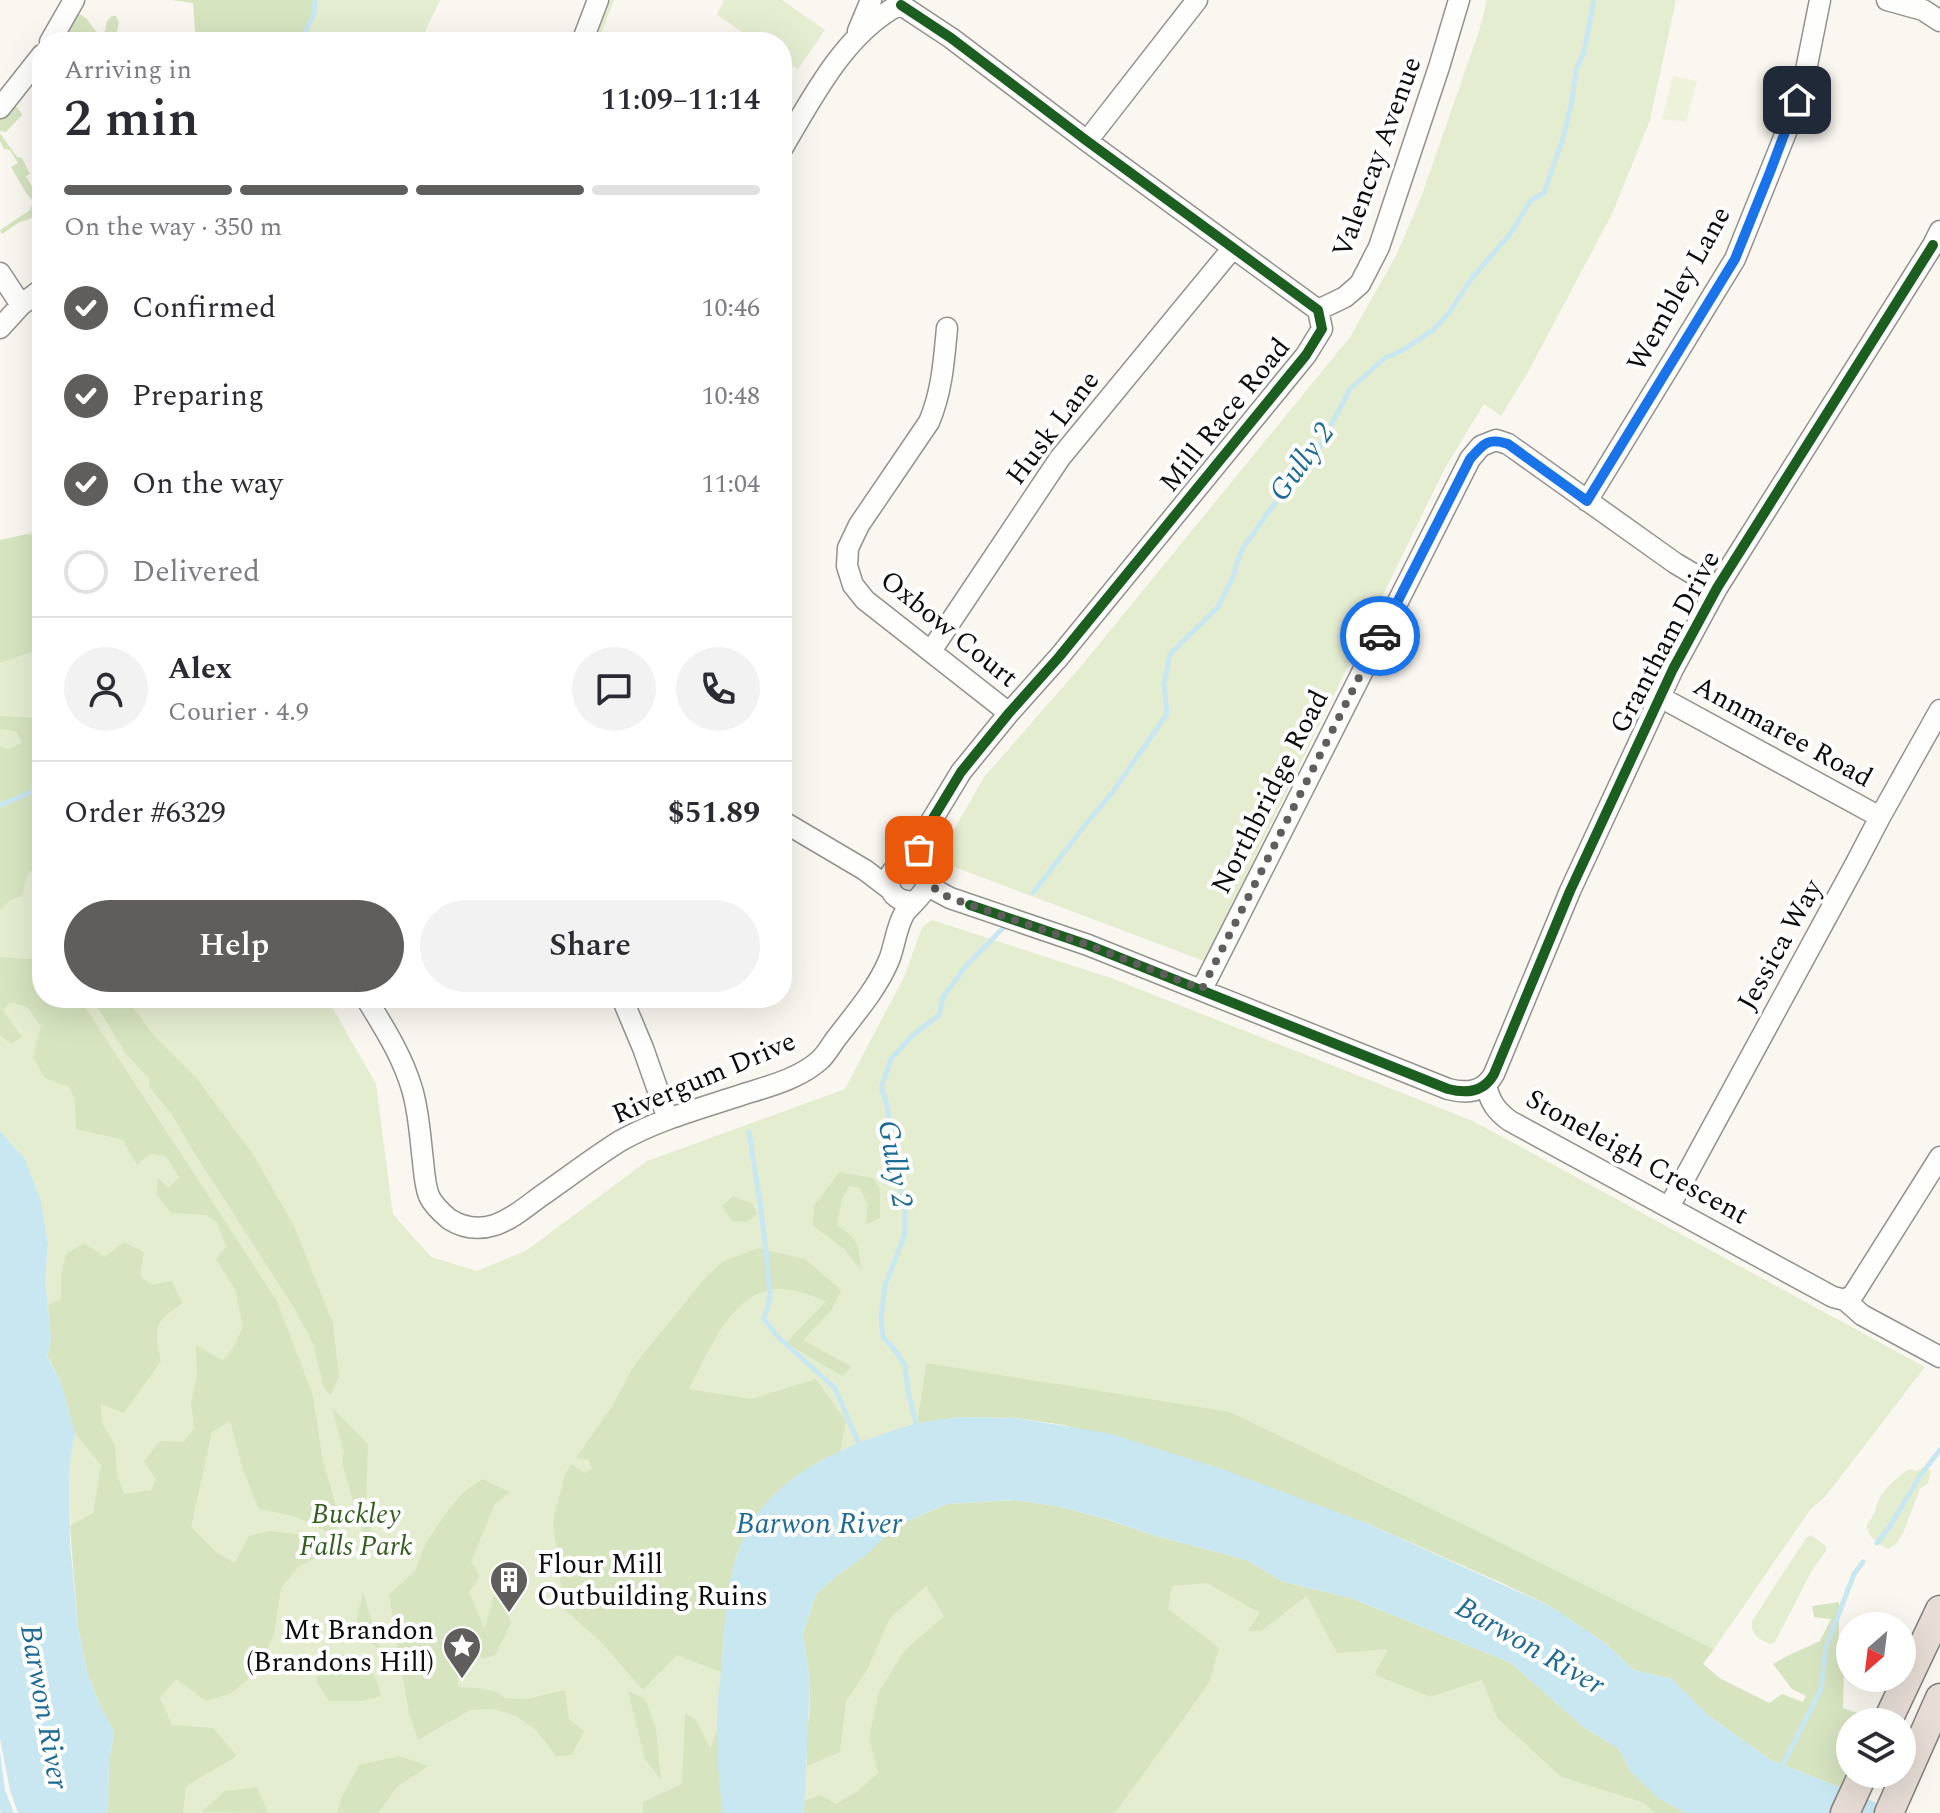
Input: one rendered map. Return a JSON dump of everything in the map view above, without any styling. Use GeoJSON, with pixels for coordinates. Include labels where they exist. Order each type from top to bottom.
{"type":"FeatureCollection","features":[{"type":"Feature","properties":{"kind":"highway"},"geometry":{"type":"LineString","coordinates":[[1893,1708],[1940,1610]]}},
{"type":"Feature","properties":{"kind":"highway"},"geometry":{"type":"LineString","coordinates":[[1889,1813],[1940,1698]]}},
{"type":"Feature","properties":{"kind":"highway"},"geometry":{"type":"LineString","coordinates":[[1845,1813],[1857,1788]]}},
{"type":"Feature","properties":{"kind":"street"},"geometry":{"type":"LineString","coordinates":[[56,32],[74,0]]}},
{"type":"Feature","properties":{"kind":"street"},"geometry":{"type":"LineString","coordinates":[[586,32],[598,0]]}},
{"type":"Feature","properties":{"kind":"street"},"geometry":{"type":"LineString","coordinates":[[855,39],[871,0]]}},
{"type":"Feature","properties":{"kind":"street"},"geometry":{"type":"LineString","coordinates":[[923,0],[951,38]]}},
{"type":"Feature","properties":{"kind":"street"},"geometry":{"type":"LineString","coordinates":[[1087,141],[1197,0]]}},
{"type":"Feature","properties":{"kind":"street","name":"Valencay Avenue"},"geometry":{"type":"LineString","coordinates":[[1318,310],[1345,297],[1360,284],[1379,247],[1459,0]]}},
{"type":"Feature","properties":{"kind":"street","name":"Wembley Lane"},"geometry":{"type":"LineString","coordinates":[[1587,501],[1735,259],[1805,75],[1820,0]]}},
{"type":"Feature","properties":{"kind":"street"},"geometry":{"type":"LineString","coordinates":[[1887,0],[1923,10],[1940,21]]}},
{"type":"Feature","properties":{"kind":"street"},"geometry":{"type":"LineString","coordinates":[[792,132],[817,90],[855,39],[897,3],[951,38],[1318,310]]}},
{"type":"Feature","properties":{"kind":"street"},"geometry":{"type":"LineString","coordinates":[[0,108],[32,68]]}},
{"type":"Feature","properties":{"kind":"street","name":"Grantham Drive"},"geometry":{"type":"LineString","coordinates":[[1486,1085],[1494,1074],[1570,891],[1660,697],[1717,588],[1938,238]]}},
{"type":"Feature","properties":{"kind":"street","name":"Husk Lane"},"geometry":{"type":"LineString","coordinates":[[931,651],[1060,458],[1232,249]]}},
{"type":"Feature","properties":{"kind":"street"},"geometry":{"type":"LineString","coordinates":[[0,273],[21,305]]}},
{"type":"Feature","properties":{"kind":"street"},"geometry":{"type":"LineString","coordinates":[[0,328],[32,297]]}},
{"type":"Feature","properties":{"kind":"street","name":"Mill Race Road"},"geometry":{"type":"LineString","coordinates":[[907,884],[921,838],[961,772],[1312,348],[1322,329],[1318,310]]}},
{"type":"Feature","properties":{"kind":"street","name":"Oxbow Court"},"geometry":{"type":"LineString","coordinates":[[947,328],[942,383],[935,408],[929,422],[859,525],[848,548],[847,566],[853,585],[865,600],[1009,713]]}},
{"type":"Feature","properties":{"kind":"street","name":"Northbridge Road"},"geometry":{"type":"LineString","coordinates":[[1202,989],[1470,459],[1481,446],[1496,440],[1508,444],[1675,563],[1717,588]]}},
{"type":"Feature","properties":{"kind":"street","name":"Annmaree Road"},"geometry":{"type":"LineString","coordinates":[[1660,697],[1880,817]]}},
{"type":"Feature","properties":{"kind":"street","name":"Jessica Way"},"geometry":{"type":"LineString","coordinates":[[1669,1207],[1940,710]]}},
{"type":"Feature","properties":{"kind":"street"},"geometry":{"type":"LineString","coordinates":[[792,827],[865,868],[1088,945],[1448,1089],[1473,1092],[1486,1085]]}},
{"type":"Feature","properties":{"kind":"street","name":"Rivergum Drive"},"geometry":{"type":"LineString","coordinates":[[372,1008],[397,1048],[413,1092],[430,1197],[456,1223],[469,1228],[494,1226],[632,1135],[668,1119],[769,1086],[807,1069],[821,1058],[876,984],[889,961],[904,915],[907,884]]}},
{"type":"Feature","properties":{"kind":"street"},"geometry":{"type":"LineString","coordinates":[[626,1008],[668,1119]]}},
{"type":"Feature","properties":{"kind":"street","name":"Stoneleigh Crescent"},"geometry":{"type":"LineString","coordinates":[[1486,1085],[1494,1106],[1510,1121],[1833,1297],[1845,1300],[1862,1315],[1940,1357]]}},
{"type":"Feature","properties":{"kind":"street"},"geometry":{"type":"LineString","coordinates":[[1845,1300],[1853,1295],[1940,1157]]}},
{"type":"Feature","properties":{"kind":"green space"},"geometry":{"type":"Polygon","coordinates":[[[172,0],[315,0],[314,14],[305,32],[195,32],[193,3],[172,0]]]}},
{"type":"Feature","properties":{"kind":"green space"},"geometry":{"type":"Polygon","coordinates":[[[271,0],[440,0],[425,32],[246,32],[271,0]]]}},
{"type":"Feature","properties":{"kind":"green space"},"geometry":{"type":"Polygon","coordinates":[[[605,0],[614,0],[602,32],[594,32],[605,0]]]}},
{"type":"Feature","properties":{"kind":"green space"},"geometry":{"type":"Polygon","coordinates":[[[724,0],[782,0],[825,30],[798,69],[792,65],[792,32],[742,32],[717,15],[724,0]]]}},
{"type":"Feature","properties":{"kind":"green space"},"geometry":{"type":"Polygon","coordinates":[[[1487,0],[1676,0],[1650,120],[1613,212],[1527,374],[1501,416],[1484,404],[1445,468],[1204,961],[941,862],[939,856],[984,777],[1082,665],[1350,337],[1397,254],[1421,197],[1487,0]]]}},
{"type":"Feature","properties":{"kind":"green space"},"geometry":{"type":"Polygon","coordinates":[[[73,13],[86,18],[98,32],[64,32],[73,13]]]}},
{"type":"Feature","properties":{"kind":"green space"},"geometry":{"type":"Polygon","coordinates":[[[112,16],[116,16],[119,22],[117,32],[103,32],[112,16]]]}},
{"type":"Feature","properties":{"kind":"green space"},"geometry":{"type":"Polygon","coordinates":[[[1673,76],[1697,81],[1686,122],[1662,119],[1673,76]]]}},
{"type":"Feature","properties":{"kind":"green space"},"geometry":{"type":"Polygon","coordinates":[[[10,107],[17,107],[22,115],[6,132],[0,131],[0,119],[10,107]]]}},
{"type":"Feature","properties":{"kind":"green space"},"geometry":{"type":"Polygon","coordinates":[[[0,133],[17,157],[22,158],[30,174],[26,176],[32,187],[32,200],[11,167],[18,163],[0,141],[0,133]]]}},
{"type":"Feature","properties":{"kind":"green space"},"geometry":{"type":"Polygon","coordinates":[[[32,204],[32,218],[2,234],[0,230],[30,210],[32,204]]]}},
{"type":"Feature","properties":{"kind":"green space","name":"Buckley Falls Park"},"geometry":{"type":"Polygon","coordinates":[[[32,531],[32,1008],[333,1008],[376,1084],[393,1214],[431,1257],[477,1271],[527,1250],[647,1161],[845,1089],[905,975],[922,927],[932,920],[1111,978],[1473,1121],[1925,1367],[1825,1497],[1810,1510],[1714,1649],[1469,1527],[926,1363],[917,1423],[822,1460],[792,1479],[727,1596],[717,1731],[722,1813],[108,1813],[114,1731],[99,1703],[78,1626],[69,1466],[75,1433],[48,1321],[45,1280],[48,1244],[41,1201],[25,1159],[0,1131],[0,540],[32,531]]]}},
{"type":"Feature","properties":{"kind":"green space"},"geometry":{"type":"Polygon","coordinates":[[[32,535],[32,652],[0,663],[0,540],[32,535]]]}},
{"type":"Feature","properties":{"kind":"green space"},"geometry":{"type":"Polygon","coordinates":[[[0,716],[32,718],[32,873],[29,870],[22,896],[10,900],[0,910],[0,746],[8,749],[22,743],[16,731],[0,729],[0,716]]]}},
{"type":"Feature","properties":{"kind":"green space"},"geometry":{"type":"Polygon","coordinates":[[[0,957],[32,959],[32,1008],[86,1008],[277,1301],[313,1396],[322,1457],[339,1517],[336,1536],[294,1516],[259,1509],[243,1470],[230,1421],[212,1432],[191,1527],[217,1553],[235,1563],[249,1536],[269,1531],[306,1535],[332,1551],[299,1566],[281,1588],[274,1635],[256,1673],[230,1694],[206,1701],[176,1679],[160,1698],[172,1725],[213,1728],[237,1756],[186,1786],[183,1813],[108,1813],[109,1763],[114,1731],[87,1672],[78,1626],[70,1526],[93,1513],[101,1465],[75,1433],[61,1383],[47,1355],[51,1340],[48,1305],[61,1299],[61,1276],[66,1254],[84,1243],[105,1257],[124,1242],[144,1252],[140,1276],[152,1285],[171,1281],[183,1303],[158,1326],[161,1361],[124,1413],[101,1404],[102,1423],[115,1445],[117,1475],[124,1494],[151,1490],[156,1479],[144,1461],[160,1441],[184,1442],[194,1428],[191,1403],[197,1376],[196,1345],[223,1361],[243,1326],[235,1289],[216,1259],[226,1247],[217,1222],[206,1215],[171,1213],[156,1194],[158,1178],[169,1188],[179,1177],[166,1156],[149,1154],[137,1165],[123,1140],[76,1129],[75,1102],[70,1087],[45,1078],[33,1057],[41,1026],[27,1007],[10,1002],[3,1010],[22,1037],[11,1044],[0,1035],[0,957]]]}},
{"type":"Feature","properties":{"kind":"green space"},"geometry":{"type":"Polygon","coordinates":[[[98,1008],[133,1008],[154,1036],[198,1080],[254,1156],[295,1228],[333,1324],[339,1377],[330,1395],[323,1385],[313,1343],[293,1306],[171,1113],[149,1087],[150,1080],[126,1054],[98,1008]]]}},
{"type":"Feature","properties":{"kind":"green space"},"geometry":{"type":"Polygon","coordinates":[[[839,1172],[873,1178],[880,1189],[880,1218],[866,1224],[868,1205],[860,1188],[849,1186],[842,1199],[837,1225],[856,1243],[861,1270],[844,1249],[813,1226],[814,1206],[839,1172]]]}},
{"type":"Feature","properties":{"kind":"green space"},"geometry":{"type":"Polygon","coordinates":[[[733,1196],[753,1204],[757,1214],[747,1222],[732,1221],[722,1206],[733,1196]]]}},
{"type":"Feature","properties":{"kind":"green space"},"geometry":{"type":"Polygon","coordinates":[[[758,1248],[805,1259],[841,1290],[832,1309],[803,1340],[852,1367],[842,1376],[786,1343],[826,1301],[796,1291],[772,1289],[752,1297],[729,1318],[689,1389],[751,1399],[816,1379],[846,1421],[840,1452],[822,1460],[780,1489],[737,1552],[727,1596],[721,1672],[677,1655],[643,1690],[603,1644],[564,1609],[553,1520],[571,1464],[585,1473],[592,1469],[589,1460],[576,1458],[611,1408],[635,1364],[707,1276],[722,1262],[758,1248]]]}},
{"type":"Feature","properties":{"kind":"green space"},"geometry":{"type":"Polygon","coordinates":[[[926,1363],[1230,1412],[1714,1649],[1703,1664],[1721,1679],[1769,1703],[1782,1694],[1803,1702],[1806,1696],[1792,1689],[1773,1664],[1820,1641],[1831,1619],[1814,1617],[1812,1606],[1839,1602],[1839,1612],[1836,1612],[1836,1692],[1843,1692],[1843,1708],[1836,1708],[1836,1786],[1771,1760],[1709,1716],[1672,1679],[1634,1670],[1605,1643],[1550,1606],[1369,1524],[1064,1425],[1014,1418],[963,1417],[917,1423],[926,1363]]]}},
{"type":"Feature","properties":{"kind":"green space"},"geometry":{"type":"Polygon","coordinates":[[[332,1408],[368,1444],[366,1507],[375,1543],[367,1548],[342,1463],[344,1453],[332,1408]]]}},
{"type":"Feature","properties":{"kind":"green space"},"geometry":{"type":"Polygon","coordinates":[[[1923,1467],[1931,1471],[1928,1483],[1920,1489],[1903,1533],[1896,1544],[1888,1549],[1871,1536],[1867,1524],[1888,1486],[1909,1469],[1916,1471],[1923,1467]]]}},
{"type":"Feature","properties":{"kind":"green space"},"geometry":{"type":"Polygon","coordinates":[[[482,1479],[510,1492],[494,1505],[471,1562],[480,1576],[469,1592],[485,1629],[494,1595],[511,1623],[495,1655],[482,1659],[474,1647],[458,1656],[458,1687],[498,1692],[504,1698],[527,1699],[565,1690],[569,1719],[584,1731],[572,1755],[556,1756],[537,1731],[516,1716],[494,1709],[470,1710],[418,1740],[409,1713],[389,1595],[415,1571],[425,1544],[449,1509],[465,1491],[482,1479]]]}},
{"type":"Feature","properties":{"kind":"green space"},"geometry":{"type":"Polygon","coordinates":[[[1015,1500],[1057,1506],[1246,1560],[1284,1582],[1351,1598],[1511,1663],[1583,1727],[1619,1749],[1631,1772],[1658,1797],[1686,1813],[1655,1813],[1644,1803],[1561,1777],[1497,1718],[1482,1680],[1431,1697],[1374,1675],[1388,1649],[1337,1653],[1307,1596],[1261,1631],[1248,1631],[1260,1613],[1207,1583],[1172,1586],[1168,1609],[1219,1648],[1209,1683],[1115,1813],[804,1813],[804,1801],[820,1795],[836,1804],[858,1791],[878,1773],[869,1738],[879,1691],[905,1650],[944,1616],[926,1586],[890,1618],[867,1670],[846,1702],[840,1752],[807,1766],[810,1682],[803,1633],[816,1594],[889,1533],[912,1519],[947,1504],[1015,1500]]]}},
{"type":"Feature","properties":{"kind":"green space"},"geometry":{"type":"Polygon","coordinates":[[[1057,1506],[1105,1519],[1284,1582],[1261,1631],[1307,1596],[1389,1649],[1374,1675],[1431,1697],[1482,1680],[1497,1718],[1561,1777],[1644,1803],[1655,1813],[804,1813],[810,1682],[803,1633],[838,1575],[865,1556],[889,1533],[1057,1506]]]}},
{"type":"Feature","properties":{"kind":"green space"},"geometry":{"type":"Polygon","coordinates":[[[1811,1535],[1826,1546],[1826,1551],[1812,1570],[1775,1642],[1770,1644],[1756,1636],[1752,1621],[1806,1538],[1811,1535]]]}},
{"type":"Feature","properties":{"kind":"green space"},"geometry":{"type":"Polygon","coordinates":[[[363,1592],[380,1649],[365,1640],[355,1626],[363,1592]]]}},
{"type":"Feature","properties":{"kind":"green space"},"geometry":{"type":"Polygon","coordinates":[[[343,1655],[369,1669],[381,1696],[363,1701],[329,1701],[316,1681],[322,1664],[343,1655]]]}},
{"type":"Feature","properties":{"kind":"green space"},"geometry":{"type":"Polygon","coordinates":[[[628,1691],[645,1699],[656,1729],[661,1780],[645,1759],[628,1691]]]}},
{"type":"Feature","properties":{"kind":"green space"},"geometry":{"type":"Polygon","coordinates":[[[685,1713],[696,1720],[710,1748],[717,1731],[722,1813],[643,1813],[643,1802],[682,1784],[685,1713]]]}},
{"type":"Feature","properties":{"kind":"green space"},"geometry":{"type":"Polygon","coordinates":[[[399,1756],[428,1766],[397,1787],[378,1813],[337,1813],[359,1765],[399,1756]]]}},
{"type":"Feature","properties":{"kind":"green space"},"geometry":{"type":"Polygon","coordinates":[[[257,1787],[268,1813],[201,1812],[225,1791],[257,1787]]]}},
{"type":"Feature","properties":{"kind":"water","name":"Barwon River"},"geometry":{"type":"Polygon","coordinates":[[[0,1131],[25,1159],[41,1201],[48,1244],[45,1280],[51,1340],[47,1356],[61,1383],[75,1433],[69,1466],[70,1543],[78,1626],[87,1672],[114,1731],[109,1763],[108,1813],[18,1813],[0,1739],[0,1131]]]}},
{"type":"Feature","properties":{"kind":"water","name":"Barwon River"},"geometry":{"type":"Polygon","coordinates":[[[963,1417],[1014,1418],[1108,1433],[1225,1470],[1369,1524],[1550,1606],[1605,1643],[1634,1670],[1672,1679],[1709,1716],[1771,1760],[1899,1813],[1686,1813],[1658,1798],[1631,1772],[1619,1749],[1583,1727],[1511,1663],[1351,1598],[1284,1582],[1246,1560],[1057,1506],[1015,1500],[947,1504],[912,1519],[889,1533],[816,1594],[803,1633],[810,1682],[804,1813],[722,1813],[717,1723],[726,1614],[734,1565],[754,1519],[785,1485],[825,1458],[870,1438],[932,1421],[963,1417]]]}},
{"type":"Feature","properties":{"kind":"water"},"geometry":{"type":"Polygon","coordinates":[[[0,1752],[5,1790],[14,1813],[1,1813],[0,1809],[0,1752]]]}},
{"type":"Feature","properties":{"kind":"waterway"},"geometry":{"type":"LineString","coordinates":[[305,32],[314,14],[315,0]]}},
{"type":"Feature","properties":{"kind":"waterway","name":"Gully 2"},"geometry":{"type":"LineString","coordinates":[[1033,893],[1112,793],[1167,714],[1164,684],[1170,654],[1217,608],[1233,577],[1241,551],[1284,490],[1294,469],[1316,454],[1350,389],[1385,358],[1433,330],[1511,233],[1531,200],[1544,193],[1564,135],[1594,0]]}},
{"type":"Feature","properties":{"kind":"waterway"},"geometry":{"type":"LineString","coordinates":[[0,805],[32,792]]}},
{"type":"Feature","properties":{"kind":"waterway","name":"Gully 2"},"geometry":{"type":"LineString","coordinates":[[917,1428],[905,1365],[883,1337],[881,1319],[885,1286],[905,1234],[905,1208],[886,1100],[881,1088],[891,1059],[912,1036],[939,1015],[943,997],[966,966],[1009,922]]}},
{"type":"Feature","properties":{"kind":"waterway"},"geometry":{"type":"LineString","coordinates":[[749,1132],[767,1260],[770,1298],[764,1319],[779,1338],[835,1388],[861,1449]]}},
{"type":"Feature","properties":{"kind":"waterway"},"geometry":{"type":"LineString","coordinates":[[1877,1543],[1940,1450]]}},
{"type":"Feature","properties":{"kind":"waterway"},"geometry":{"type":"LineString","coordinates":[[1780,1770],[1821,1689],[1826,1647],[1854,1574],[1863,1562]]}},
{"type":"Feature","properties":{"kind":"cycle path"},"geometry":{"type":"LineString","coordinates":[[899,867],[921,838],[961,772],[1306,355],[1322,329],[1318,310],[951,38],[901,5]]}},
{"type":"Feature","properties":{"kind":"cycle path"},"geometry":{"type":"LineString","coordinates":[[970,905],[1088,945],[1448,1089],[1468,1091],[1485,1085],[1494,1074],[1570,891],[1673,669],[1717,588],[1933,245]]}},
{"type":"Feature","properties":{"kind":"way so far"},"geometry":{"type":"LineString","coordinates":[[919,850],[921,870],[926,881],[950,898],[1088,945],[1202,989],[1380,636]]}},
{"type":"Feature","properties":{"kind":"place","name":"Flour Mill Outbuilding Ruins"},"geometry":{"type":"Point","coordinates":[509,1614]}},
{"type":"Feature","properties":{"kind":"place","name":"Mt Brandon (Brandons Hill)"},"geometry":{"type":"Point","coordinates":[462,1680]}},
{"type":"Feature","properties":{"kind":"route"},"geometry":{"type":"LineString","coordinates":[[1380,636],[1470,459],[1481,446],[1496,440],[1508,444],[1587,501],[1735,259],[1797,100]]}}]}
